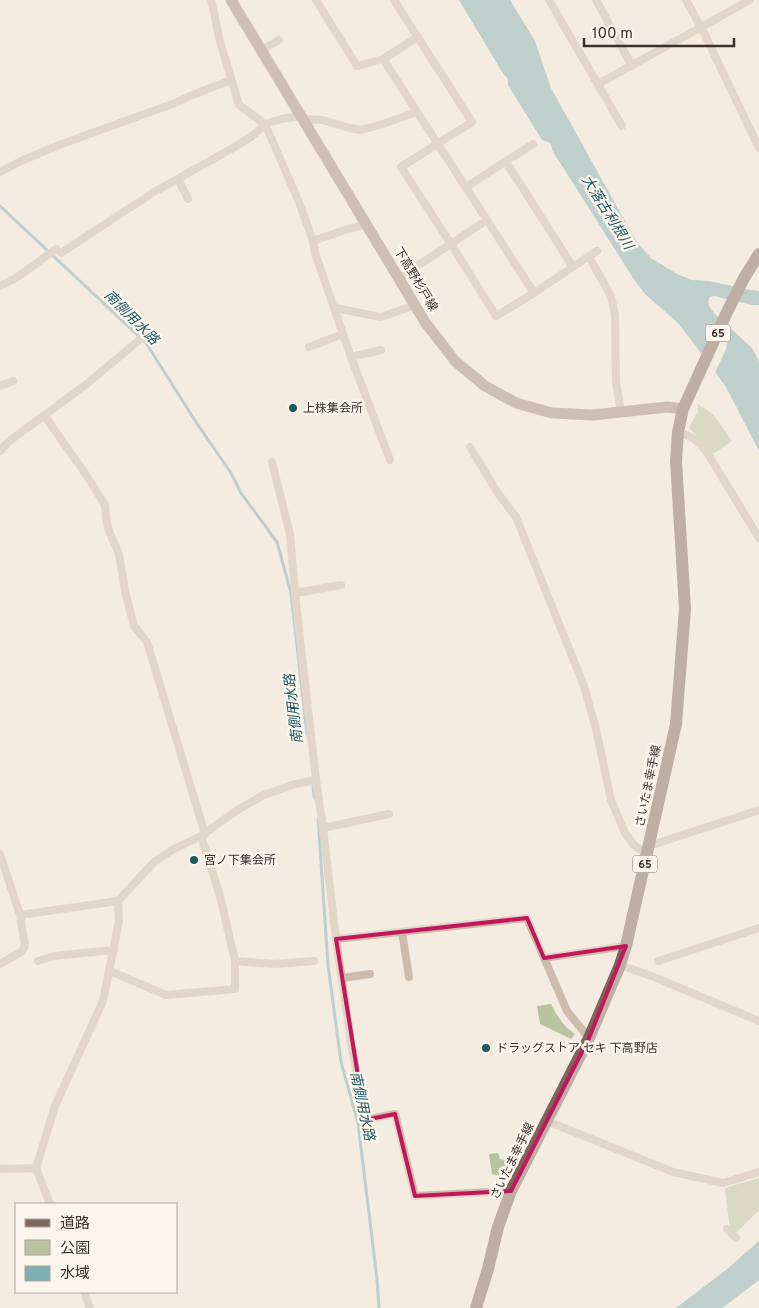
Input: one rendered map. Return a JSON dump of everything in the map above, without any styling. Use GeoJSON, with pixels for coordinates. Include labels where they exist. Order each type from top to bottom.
{"type":"FeatureCollection","features":[{"type":"Feature","properties":{"kind":"main road","name":"下高野杉戸線"},"geometry":{"type":"LineString","coordinates":[[234,1],[425,322],[454,361],[485,386],[516,404],[552,412],[593,415],[667,407],[683,409]]}},
{"type":"Feature","properties":{"kind":"main road","name":"さいたま幸手線"},"geometry":{"type":"LineString","coordinates":[[476,1308],[488,1270],[498,1227],[511,1191],[589,1038],[620,965],[626,946],[676,724],[685,609],[676,461],[678,432],[683,409],[727,312],[744,278],[759,254]]}},
{"type":"Feature","properties":{"kind":"street"},"geometry":{"type":"LineString","coordinates":[[211,0],[219,38],[239,105],[265,124],[313,241],[315,253],[351,357],[390,460]]}},
{"type":"Feature","properties":{"kind":"street"},"geometry":{"type":"LineString","coordinates":[[316,0],[357,66],[383,59],[418,36]]}},
{"type":"Feature","properties":{"kind":"street"},"geometry":{"type":"LineString","coordinates":[[394,0],[472,122],[401,167],[496,316],[597,251]]}},
{"type":"Feature","properties":{"kind":"street"},"geometry":{"type":"LineString","coordinates":[[549,0],[622,126]]}},
{"type":"Feature","properties":{"kind":"street"},"geometry":{"type":"LineString","coordinates":[[596,0],[632,66]]}},
{"type":"Feature","properties":{"kind":"street"},"geometry":{"type":"LineString","coordinates":[[686,0],[701,27],[759,148]]}},
{"type":"Feature","properties":{"kind":"street"},"geometry":{"type":"LineString","coordinates":[[598,84],[750,0]]}},
{"type":"Feature","properties":{"kind":"street"},"geometry":{"type":"LineString","coordinates":[[262,50],[279,40]]}},
{"type":"Feature","properties":{"kind":"street"},"geometry":{"type":"LineString","coordinates":[[383,59],[534,293]]}},
{"type":"Feature","properties":{"kind":"street"},"geometry":{"type":"LineString","coordinates":[[0,172],[36,154],[175,103],[231,80]]}},
{"type":"Feature","properties":{"kind":"street"},"geometry":{"type":"LineString","coordinates":[[0,286],[16,278],[154,192],[239,145],[265,124],[281,119],[303,118],[323,120],[361,130],[380,126],[417,112]]}},
{"type":"Feature","properties":{"kind":"street"},"geometry":{"type":"LineString","coordinates":[[466,187],[533,144]]}},
{"type":"Feature","properties":{"kind":"street"},"geometry":{"type":"LineString","coordinates":[[506,162],[574,267]]}},
{"type":"Feature","properties":{"kind":"street"},"geometry":{"type":"LineString","coordinates":[[178,179],[188,199]]}},
{"type":"Feature","properties":{"kind":"street"},"geometry":{"type":"LineString","coordinates":[[399,278],[487,220]]}},
{"type":"Feature","properties":{"kind":"street"},"geometry":{"type":"LineString","coordinates":[[313,241],[366,224]]}},
{"type":"Feature","properties":{"kind":"street"},"geometry":{"type":"LineString","coordinates":[[589,257],[611,296],[615,315],[616,382],[621,412]]}},
{"type":"Feature","properties":{"kind":"street"},"geometry":{"type":"LineString","coordinates":[[335,308],[381,317],[416,305]]}},
{"type":"Feature","properties":{"kind":"street"},"geometry":{"type":"LineString","coordinates":[[310,347],[343,334]]}},
{"type":"Feature","properties":{"kind":"street"},"geometry":{"type":"LineString","coordinates":[[0,451],[8,442],[88,383],[145,335]]}},
{"type":"Feature","properties":{"kind":"street"},"geometry":{"type":"LineString","coordinates":[[351,357],[381,350]]}},
{"type":"Feature","properties":{"kind":"street"},"geometry":{"type":"LineString","coordinates":[[0,386],[12,381]]}},
{"type":"Feature","properties":{"kind":"street"},"geometry":{"type":"LineString","coordinates":[[44,415],[105,505],[106,519],[119,554],[125,591],[134,626],[147,642],[220,896],[235,962],[235,989],[166,995],[110,971]]}},
{"type":"Feature","properties":{"kind":"street"},"geometry":{"type":"LineString","coordinates":[[678,432],[689,435],[706,451],[759,538]]}},
{"type":"Feature","properties":{"kind":"street"},"geometry":{"type":"LineString","coordinates":[[470,447],[497,492],[516,517],[584,686],[612,800],[625,833],[634,845],[648,850],[759,810]]}},
{"type":"Feature","properties":{"kind":"street"},"geometry":{"type":"LineString","coordinates":[[272,462],[290,534],[316,780],[336,939],[365,1120],[395,1114],[415,1196],[511,1191]]}},
{"type":"Feature","properties":{"kind":"street"},"geometry":{"type":"LineString","coordinates":[[295,593],[341,585]]}},
{"type":"Feature","properties":{"kind":"street"},"geometry":{"type":"LineString","coordinates":[[20,915],[118,900],[154,862],[172,850],[203,835],[239,809],[264,795],[295,784],[316,780]]}},
{"type":"Feature","properties":{"kind":"street"},"geometry":{"type":"LineString","coordinates":[[323,828],[389,814]]}},
{"type":"Feature","properties":{"kind":"street"},"geometry":{"type":"LineString","coordinates":[[0,854],[20,915],[25,946],[21,952],[0,964]]}},
{"type":"Feature","properties":{"kind":"street"},"geometry":{"type":"LineString","coordinates":[[50,1203],[36,1168],[54,1106],[103,1001],[119,921],[118,900]]}},
{"type":"Feature","properties":{"kind":"street"},"geometry":{"type":"LineString","coordinates":[[336,939],[527,918],[567,1011],[589,1038]]}},
{"type":"Feature","properties":{"kind":"street"},"geometry":{"type":"LineString","coordinates":[[658,961],[759,928]]}},
{"type":"Feature","properties":{"kind":"street"},"geometry":{"type":"LineString","coordinates":[[402,932],[409,978]]}},
{"type":"Feature","properties":{"kind":"street"},"geometry":{"type":"LineString","coordinates":[[544,958],[626,946]]}},
{"type":"Feature","properties":{"kind":"street"},"geometry":{"type":"LineString","coordinates":[[38,961],[54,956],[114,950]]}},
{"type":"Feature","properties":{"kind":"street"},"geometry":{"type":"LineString","coordinates":[[235,962],[274,964],[314,961]]}},
{"type":"Feature","properties":{"kind":"street"},"geometry":{"type":"LineString","coordinates":[[620,965],[654,977],[759,1021]]}},
{"type":"Feature","properties":{"kind":"street"},"geometry":{"type":"LineString","coordinates":[[342,978],[370,974]]}},
{"type":"Feature","properties":{"kind":"street"},"geometry":{"type":"LineString","coordinates":[[547,1121],[672,1172],[724,1183],[759,1172]]}},
{"type":"Feature","properties":{"kind":"street"},"geometry":{"type":"LineString","coordinates":[[0,1169],[36,1168]]}},
{"type":"Feature","properties":{"kind":"street"},"geometry":{"type":"LineString","coordinates":[[727,1229],[736,1238]]}},
{"type":"Feature","properties":{"kind":"street"},"geometry":{"type":"LineString","coordinates":[[84,1293],[90,1308]]}},
{"type":"Feature","properties":{"kind":"highlighted area"},"geometry":{"type":"Polygon","coordinates":[[[527,918],[544,958],[626,946],[589,1038],[511,1191],[415,1196],[395,1114],[365,1120],[336,939],[527,918]]]}},
{"type":"Feature","properties":{"kind":"green space"},"geometry":{"type":"Polygon","coordinates":[[[698,404],[713,414],[732,441],[713,454],[689,428],[698,411],[698,404]]]}},
{"type":"Feature","properties":{"kind":"green space"},"geometry":{"type":"Polygon","coordinates":[[[551,1004],[561,1021],[575,1034],[571,1039],[540,1024],[537,1006],[551,1004]]]}},
{"type":"Feature","properties":{"kind":"green space"},"geometry":{"type":"Polygon","coordinates":[[[498,1153],[500,1159],[513,1162],[505,1177],[492,1174],[489,1154],[498,1153]]]}},
{"type":"Feature","properties":{"kind":"green space"},"geometry":{"type":"Polygon","coordinates":[[[759,1178],[759,1210],[735,1234],[730,1230],[725,1189],[759,1178]]]}},
{"type":"Feature","properties":{"kind":"water","name":"大落古利根川"},"geometry":{"type":"Polygon","coordinates":[[[459,0],[510,0],[535,41],[551,88],[636,241],[651,258],[677,274],[692,280],[709,281],[759,291],[759,305],[714,296],[710,297],[708,301],[715,314],[752,348],[759,361],[759,451],[726,387],[678,323],[645,294],[633,278],[552,150],[551,144],[542,140],[508,85],[507,78],[459,0]]]}},
{"type":"Feature","properties":{"kind":"water"},"geometry":{"type":"Polygon","coordinates":[[[759,1241],[759,1280],[722,1308],[676,1308],[726,1270],[759,1241]]]}},
{"type":"Feature","properties":{"kind":"pier"},"geometry":{"type":"Polygon","coordinates":[[[720,315],[733,327],[729,334],[726,349],[714,375],[701,357],[720,315]]]}},
{"type":"Feature","properties":{"kind":"waterway","name":"南側用水路"},"geometry":{"type":"LineString","coordinates":[[0,206],[146,343],[231,473],[241,493],[277,542],[291,593],[307,734]]}},
{"type":"Feature","properties":{"kind":"waterway","name":"南側用水路"},"geometry":{"type":"LineString","coordinates":[[313,785],[314,796],[317,800]]}},
{"type":"Feature","properties":{"kind":"waterway","name":"南側用水路"},"geometry":{"type":"LineString","coordinates":[[318,818],[328,965],[341,1062],[358,1123],[379,1308]]}},
{"type":"Feature","properties":{"kind":"place","name":"上株集会所"},"geometry":{"type":"Point","coordinates":[293,408]}},
{"type":"Feature","properties":{"kind":"place","name":"宮ノ下集会所"},"geometry":{"type":"Point","coordinates":[194,860]}},
{"type":"Feature","properties":{"kind":"place","name":"ドラッグストア セキ 下高野店"},"geometry":{"type":"Point","coordinates":[486,1048]}}]}
